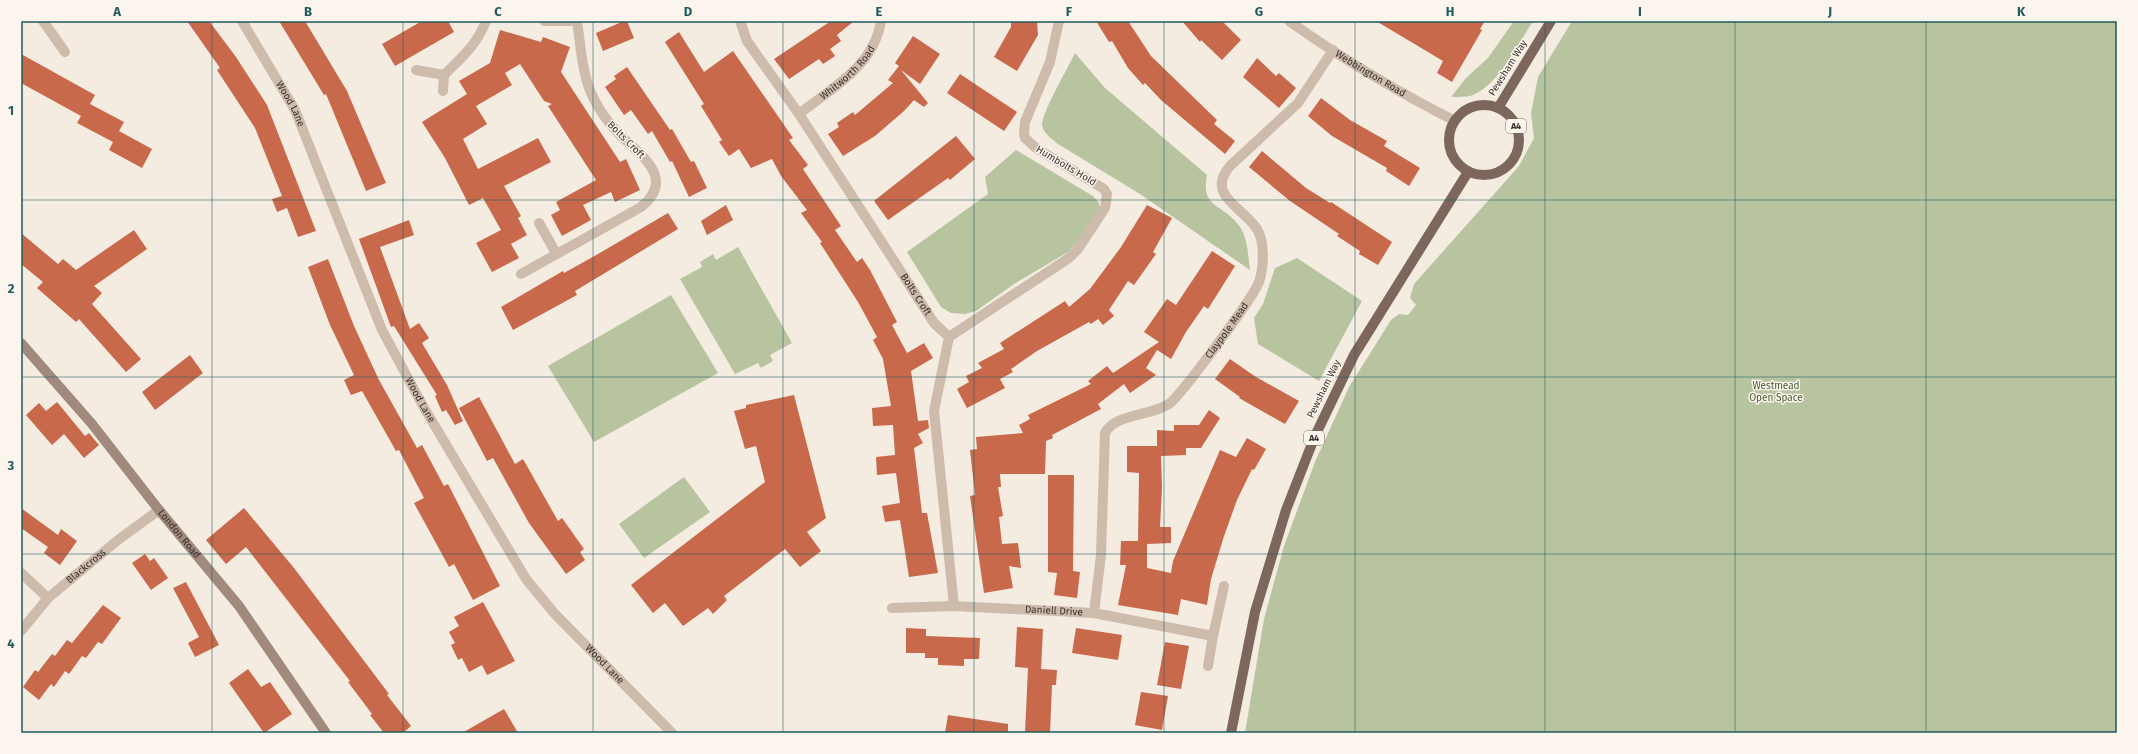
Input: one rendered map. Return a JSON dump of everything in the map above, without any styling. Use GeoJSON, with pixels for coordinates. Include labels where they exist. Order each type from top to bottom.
{"type":"FeatureCollection","features":[{"type":"Feature","properties":{"kind":"main road","name":"Pewsham Way"},"geometry":{"type":"LineString","coordinates":[[1498,108],[1551,21]]}},
{"type":"Feature","properties":{"kind":"main road","name":"A4"},"geometry":{"type":"LineString","coordinates":[[1455,121],[1463,112],[1474,107],[1486,105],[1498,108],[1507,114],[1514,122],[1519,133],[1519,144],[1516,155],[1510,164],[1501,171],[1490,175],[1479,175],[1468,172]]}},
{"type":"Feature","properties":{"kind":"main road"},"geometry":{"type":"LineString","coordinates":[[1455,121],[1450,132],[1449,143],[1452,155],[1459,165],[1468,172]]}},
{"type":"Feature","properties":{"kind":"main road","name":"Pewsham Way"},"geometry":{"type":"LineString","coordinates":[[1231,733],[1255,612],[1286,510],[1315,436],[1354,355],[1468,172]]}},
{"type":"Feature","properties":{"kind":"street"},"geometry":{"type":"LineString","coordinates":[[43,21],[65,52]]}},
{"type":"Feature","properties":{"kind":"street","name":"Wood Lane"},"geometry":{"type":"LineString","coordinates":[[242,21],[295,110],[382,330],[423,406],[526,579],[554,613],[672,733]]}},
{"type":"Feature","properties":{"kind":"street"},"geometry":{"type":"LineString","coordinates":[[443,92],[444,75],[469,51],[478,40],[486,21]]}},
{"type":"Feature","properties":{"kind":"street"},"geometry":{"type":"LineString","coordinates":[[544,21],[571,21]]}},
{"type":"Feature","properties":{"kind":"street","name":"Bolts Croft"},"geometry":{"type":"LineString","coordinates":[[521,274],[640,207],[650,200],[655,192],[656,184],[654,173],[648,162],[604,117],[594,100],[587,82],[577,21]]}},
{"type":"Feature","properties":{"kind":"street","name":"Bolts Croft"},"geometry":{"type":"LineString","coordinates":[[740,21],[747,41],[799,114],[934,322],[948,337]]}},
{"type":"Feature","properties":{"kind":"street","name":"Whitworth Road"},"geometry":{"type":"LineString","coordinates":[[799,114],[858,68],[869,54],[876,41],[880,21]]}},
{"type":"Feature","properties":{"kind":"street","name":"Humbolts Hold"},"geometry":{"type":"LineString","coordinates":[[948,337],[1069,258],[1086,240],[1105,208],[1107,194],[1104,189],[1030,144],[1024,134],[1025,122],[1050,62],[1059,21]]}},
{"type":"Feature","properties":{"kind":"street","name":"Webbington Road"},"geometry":{"type":"LineString","coordinates":[[1289,21],[1333,50],[1424,105],[1455,121]]}},
{"type":"Feature","properties":{"kind":"street","name":"Claypole Mead"},"geometry":{"type":"LineString","coordinates":[[1094,613],[1101,555],[1105,434],[1113,423],[1159,409],[1177,397],[1249,301],[1259,282],[1262,266],[1262,242],[1258,230],[1250,220],[1224,195],[1221,186],[1223,176],[1230,166],[1298,104],[1333,50]]}},
{"type":"Feature","properties":{"kind":"street"},"geometry":{"type":"LineString","coordinates":[[416,70],[444,75]]}},
{"type":"Feature","properties":{"kind":"street"},"geometry":{"type":"LineString","coordinates":[[540,223],[556,253]]}},
{"type":"Feature","properties":{"kind":"street"},"geometry":{"type":"LineString","coordinates":[[948,337],[934,411],[954,606]]}},
{"type":"Feature","properties":{"kind":"street","name":"London Road"},"geometry":{"type":"LineString","coordinates":[[21,343],[92,424],[159,510],[239,606],[326,733]]}},
{"type":"Feature","properties":{"kind":"street","name":"Blackcross"},"geometry":{"type":"LineString","coordinates":[[21,631],[48,598],[118,540],[159,510]]}},
{"type":"Feature","properties":{"kind":"street"},"geometry":{"type":"LineString","coordinates":[[21,573],[48,598]]}},
{"type":"Feature","properties":{"kind":"street"},"geometry":{"type":"LineString","coordinates":[[1208,666],[1224,586]]}},
{"type":"Feature","properties":{"kind":"street","name":"Daniell Drive"},"geometry":{"type":"LineString","coordinates":[[892,608],[954,606],[1094,613],[1214,636]]}},
{"type":"Feature","properties":{"kind":"green space"},"geometry":{"type":"Polygon","coordinates":[[[1514,21],[1533,21],[1499,73],[1482,90],[1473,95],[1465,97],[1451,97],[1466,78],[1488,58],[1514,21]]]}},
{"type":"Feature","properties":{"kind":"green space","name":"Westmead Open Space"},"geometry":{"type":"Polygon","coordinates":[[[1572,21],[2117,21],[2117,733],[1245,733],[1264,619],[1284,546],[1315,462],[1349,387],[1391,320],[1399,314],[1408,315],[1416,305],[1410,298],[1414,284],[1519,166],[1534,138],[1531,113],[1538,77],[1572,21]]]}},
{"type":"Feature","properties":{"kind":"green space"},"geometry":{"type":"Polygon","coordinates":[[[1075,53],[1105,88],[1207,175],[1207,195],[1210,201],[1234,219],[1243,232],[1250,270],[1140,194],[1058,144],[1046,133],[1042,125],[1046,110],[1075,53]]]}},
{"type":"Feature","properties":{"kind":"green space"},"geometry":{"type":"Polygon","coordinates":[[[1016,150],[1093,196],[1099,203],[1100,208],[1083,236],[1068,252],[1014,284],[976,311],[965,314],[951,313],[941,307],[907,252],[988,194],[985,177],[1016,150]]]}},
{"type":"Feature","properties":{"kind":"green space"},"geometry":{"type":"Polygon","coordinates":[[[738,247],[792,343],[770,355],[773,361],[761,368],[758,363],[735,374],[680,279],[702,267],[700,262],[713,254],[716,260],[738,247]]]}},
{"type":"Feature","properties":{"kind":"green space"},"geometry":{"type":"Polygon","coordinates":[[[1297,258],[1362,301],[1319,381],[1258,344],[1254,318],[1263,304],[1275,268],[1297,258]]]}},
{"type":"Feature","properties":{"kind":"green space"},"geometry":{"type":"Polygon","coordinates":[[[671,295],[718,373],[594,442],[548,366],[671,295]]]}},
{"type":"Feature","properties":{"kind":"green space"},"geometry":{"type":"Polygon","coordinates":[[[684,477],[710,512],[644,558],[619,524],[684,477]]]}},
{"type":"Feature","properties":{"kind":"building"},"geometry":{"type":"Polygon","coordinates":[[[187,21],[209,21],[236,57],[267,105],[316,231],[298,237],[287,208],[277,212],[272,199],[282,196],[255,128],[217,70],[220,68],[187,21]]]}},
{"type":"Feature","properties":{"kind":"building"},"geometry":{"type":"Polygon","coordinates":[[[279,21],[305,21],[347,91],[386,183],[366,191],[326,94],[324,95],[279,21]]]}},
{"type":"Feature","properties":{"kind":"building"},"geometry":{"type":"Polygon","coordinates":[[[422,21],[448,21],[454,32],[395,66],[382,44],[422,21]]]}},
{"type":"Feature","properties":{"kind":"building"},"geometry":{"type":"Polygon","coordinates":[[[627,21],[634,38],[603,51],[596,33],[627,21]]]}},
{"type":"Feature","properties":{"kind":"building"},"geometry":{"type":"Polygon","coordinates":[[[831,21],[854,21],[837,35],[841,41],[830,49],[835,56],[823,64],[819,59],[789,79],[774,59],[831,21]]]}},
{"type":"Feature","properties":{"kind":"building"},"geometry":{"type":"Polygon","coordinates":[[[1011,21],[1037,21],[1038,35],[1017,71],[994,57],[1011,27],[1011,21]]]}},
{"type":"Feature","properties":{"kind":"building"},"geometry":{"type":"Polygon","coordinates":[[[1096,21],[1128,21],[1151,56],[1217,120],[1214,124],[1235,141],[1225,154],[1161,100],[1145,83],[1143,85],[1128,68],[1112,41],[1109,42],[1096,21]]]}},
{"type":"Feature","properties":{"kind":"building"},"geometry":{"type":"Polygon","coordinates":[[[1182,21],[1222,21],[1241,40],[1222,60],[1201,40],[1200,42],[1182,21]]]}},
{"type":"Feature","properties":{"kind":"building"},"geometry":{"type":"Polygon","coordinates":[[[1376,21],[1485,21],[1480,29],[1482,30],[1452,82],[1437,73],[1443,61],[1376,21]]]}},
{"type":"Feature","properties":{"kind":"building"},"geometry":{"type":"Polygon","coordinates":[[[500,30],[541,42],[543,37],[570,47],[561,72],[620,162],[626,159],[640,190],[615,202],[611,192],[583,205],[591,220],[562,236],[551,215],[560,210],[556,202],[596,180],[548,106],[552,104],[544,101],[520,64],[505,73],[512,85],[476,106],[487,124],[463,139],[478,169],[538,138],[551,162],[504,186],[521,216],[518,218],[527,235],[511,244],[519,258],[492,272],[476,243],[501,230],[483,198],[469,205],[445,158],[422,122],[467,94],[459,81],[490,63],[500,30]]]}},
{"type":"Feature","properties":{"kind":"building"},"geometry":{"type":"Polygon","coordinates":[[[679,32],[704,72],[733,51],[793,138],[789,140],[808,165],[803,169],[841,226],[835,230],[857,262],[862,258],[870,270],[897,322],[892,325],[907,353],[924,343],[933,358],[911,371],[918,421],[928,420],[929,428],[918,434],[923,443],[914,448],[922,513],[927,513],[938,573],[909,577],[900,520],[885,522],[882,506],[900,503],[896,473],[877,475],[876,457],[895,455],[893,425],[873,426],[872,408],[891,406],[883,359],[873,340],[877,337],[858,302],[820,243],[822,242],[801,213],[807,210],[781,176],[772,159],[751,168],[739,149],[729,156],[719,142],[722,140],[701,106],[704,104],[665,42],[679,32]]]}},
{"type":"Feature","properties":{"kind":"building"},"geometry":{"type":"Polygon","coordinates":[[[913,36],[940,54],[920,84],[901,70],[928,103],[924,107],[914,100],[904,111],[875,136],[843,156],[828,134],[839,127],[837,123],[853,112],[855,115],[893,83],[888,80],[899,66],[895,63],[913,36]]]}},
{"type":"Feature","properties":{"kind":"building"},"geometry":{"type":"Polygon","coordinates":[[[21,54],[95,95],[90,104],[124,122],[119,131],[152,149],[142,168],[109,150],[113,142],[77,123],[81,116],[21,83],[21,54]]]}},
{"type":"Feature","properties":{"kind":"building"},"geometry":{"type":"Polygon","coordinates":[[[1257,58],[1276,76],[1279,73],[1296,88],[1279,108],[1243,77],[1257,58]]]}},
{"type":"Feature","properties":{"kind":"building"},"geometry":{"type":"Polygon","coordinates":[[[627,67],[670,130],[672,129],[691,162],[694,161],[707,188],[689,197],[672,161],[670,162],[652,131],[648,134],[631,110],[624,115],[605,87],[616,79],[614,76],[627,67]]]}},
{"type":"Feature","properties":{"kind":"building"},"geometry":{"type":"Polygon","coordinates":[[[960,74],[1017,112],[1004,131],[947,93],[960,74]]]}},
{"type":"Feature","properties":{"kind":"building"},"geometry":{"type":"Polygon","coordinates":[[[1321,98],[1350,120],[1387,141],[1384,146],[1420,168],[1409,186],[1386,171],[1387,168],[1332,136],[1308,116],[1321,98]]]}},
{"type":"Feature","properties":{"kind":"building"},"geometry":{"type":"Polygon","coordinates":[[[956,136],[975,159],[950,180],[948,178],[888,220],[874,201],[956,136]]]}},
{"type":"Feature","properties":{"kind":"building"},"geometry":{"type":"Polygon","coordinates":[[[1262,151],[1306,188],[1330,203],[1331,202],[1392,242],[1378,265],[1359,254],[1360,251],[1337,236],[1339,234],[1290,201],[1249,167],[1262,151]]]}},
{"type":"Feature","properties":{"kind":"building"},"geometry":{"type":"Polygon","coordinates":[[[726,205],[733,220],[707,235],[701,221],[726,205]]]}},
{"type":"Feature","properties":{"kind":"building"},"geometry":{"type":"Polygon","coordinates":[[[1147,205],[1172,218],[1153,252],[1156,254],[1134,285],[1128,281],[1109,310],[1114,316],[1103,325],[1098,319],[1091,324],[1089,322],[1037,351],[1011,369],[1013,372],[1000,379],[1005,388],[967,408],[957,389],[969,382],[966,376],[982,368],[978,363],[1004,349],[1000,343],[1065,301],[1069,307],[1090,289],[1121,247],[1147,205]]]}},
{"type":"Feature","properties":{"kind":"building"},"geometry":{"type":"Polygon","coordinates":[[[668,213],[678,229],[575,291],[577,295],[513,330],[501,307],[563,271],[564,273],[598,254],[668,213]]]}},
{"type":"Feature","properties":{"kind":"building"},"geometry":{"type":"Polygon","coordinates":[[[409,220],[414,235],[380,247],[410,329],[419,323],[429,338],[422,343],[447,385],[463,421],[455,425],[446,410],[442,412],[435,396],[437,395],[394,326],[391,327],[359,239],[409,220]]]}},
{"type":"Feature","properties":{"kind":"building"},"geometry":{"type":"Polygon","coordinates":[[[134,230],[147,249],[94,286],[102,293],[92,304],[141,359],[126,372],[79,319],[76,322],[37,288],[43,282],[21,264],[21,233],[58,264],[63,259],[76,270],[134,230]]]}},
{"type":"Feature","properties":{"kind":"building"},"geometry":{"type":"Polygon","coordinates":[[[1212,251],[1235,266],[1208,309],[1204,306],[1186,332],[1171,359],[1157,350],[1146,368],[1156,375],[1130,393],[1124,384],[1098,404],[1101,409],[1052,435],[1053,438],[1046,441],[1045,474],[1000,474],[1001,487],[998,487],[1003,516],[999,517],[1002,544],[1018,543],[1021,568],[1009,566],[1013,588],[984,593],[970,496],[975,495],[970,450],[977,449],[976,437],[1023,433],[1019,425],[1030,419],[1028,415],[1091,384],[1088,381],[1107,366],[1113,373],[1159,342],[1144,332],[1167,299],[1176,305],[1212,251]]]}},
{"type":"Feature","properties":{"kind":"building"},"geometry":{"type":"Polygon","coordinates":[[[328,259],[354,326],[379,380],[417,448],[422,445],[444,486],[448,484],[500,586],[473,600],[454,564],[449,567],[414,503],[424,498],[399,450],[396,451],[362,391],[351,395],[344,380],[354,375],[330,325],[308,267],[328,259]]]}},
{"type":"Feature","properties":{"kind":"building"},"geometry":{"type":"Polygon","coordinates":[[[190,355],[203,373],[155,410],[142,392],[190,355]]]}},
{"type":"Feature","properties":{"kind":"building"},"geometry":{"type":"Polygon","coordinates":[[[1230,359],[1256,377],[1299,401],[1285,424],[1239,398],[1240,397],[1215,379],[1230,359]]]}},
{"type":"Feature","properties":{"kind":"building"},"geometry":{"type":"Polygon","coordinates":[[[794,395],[826,518],[807,532],[821,551],[800,567],[785,549],[724,596],[727,600],[713,614],[708,608],[683,626],[665,603],[653,613],[631,585],[765,482],[756,446],[745,449],[734,411],[746,408],[746,405],[794,395]]]}},
{"type":"Feature","properties":{"kind":"building"},"geometry":{"type":"Polygon","coordinates":[[[479,397],[515,464],[523,459],[558,521],[562,518],[584,549],[580,552],[585,560],[566,574],[529,523],[493,458],[487,461],[459,408],[479,397]]]}},
{"type":"Feature","properties":{"kind":"building"},"geometry":{"type":"Polygon","coordinates":[[[57,402],[85,436],[89,433],[99,445],[84,458],[64,434],[52,445],[26,415],[39,403],[46,411],[57,402]]]}},
{"type":"Feature","properties":{"kind":"building"},"geometry":{"type":"Polygon","coordinates":[[[1209,410],[1220,418],[1201,448],[1186,448],[1186,455],[1161,456],[1162,488],[1160,527],[1171,527],[1171,543],[1147,544],[1147,568],[1171,573],[1173,561],[1220,450],[1236,457],[1247,438],[1266,449],[1254,470],[1252,469],[1237,500],[1211,579],[1207,605],[1181,599],[1178,615],[1118,605],[1126,565],[1120,565],[1121,541],[1138,541],[1139,473],[1127,472],[1127,446],[1157,446],[1157,430],[1174,431],[1174,425],[1199,425],[1209,410]]]}},
{"type":"Feature","properties":{"kind":"building"},"geometry":{"type":"Polygon","coordinates":[[[1048,475],[1074,475],[1073,571],[1080,572],[1077,598],[1054,595],[1057,573],[1048,572],[1048,475]]]}},
{"type":"Feature","properties":{"kind":"building"},"geometry":{"type":"Polygon","coordinates":[[[21,508],[58,535],[61,529],[77,541],[60,565],[44,553],[48,547],[21,528],[21,508]]]}},
{"type":"Feature","properties":{"kind":"building"},"geometry":{"type":"Polygon","coordinates":[[[244,508],[294,568],[389,694],[387,695],[411,726],[403,733],[384,733],[348,682],[350,681],[246,547],[226,564],[206,540],[244,508]]]}},
{"type":"Feature","properties":{"kind":"building"},"geometry":{"type":"Polygon","coordinates":[[[145,554],[150,561],[154,558],[168,578],[151,590],[132,563],[145,554]]]}},
{"type":"Feature","properties":{"kind":"building"},"geometry":{"type":"Polygon","coordinates":[[[186,582],[219,645],[195,657],[188,643],[199,637],[173,588],[186,582]]]}},
{"type":"Feature","properties":{"kind":"building"},"geometry":{"type":"Polygon","coordinates":[[[483,602],[515,661],[487,675],[482,665],[469,672],[462,658],[458,660],[451,645],[455,643],[449,632],[459,626],[454,617],[483,602]]]}},
{"type":"Feature","properties":{"kind":"building"},"geometry":{"type":"Polygon","coordinates":[[[103,605],[121,618],[102,644],[98,642],[86,658],[82,656],[69,674],[65,671],[54,687],[51,684],[39,700],[23,687],[35,670],[38,672],[52,654],[55,656],[67,640],[72,643],[103,605]]]}},
{"type":"Feature","properties":{"kind":"building"},"geometry":{"type":"Polygon","coordinates":[[[1017,627],[1043,629],[1041,669],[1057,670],[1056,685],[1052,685],[1050,733],[1025,733],[1028,668],[1015,667],[1017,627]]]}},
{"type":"Feature","properties":{"kind":"building"},"geometry":{"type":"Polygon","coordinates":[[[906,628],[926,629],[926,636],[980,638],[979,659],[964,659],[964,666],[938,665],[938,658],[925,658],[925,653],[906,653],[906,628]]]}},
{"type":"Feature","properties":{"kind":"building"},"geometry":{"type":"Polygon","coordinates":[[[1076,628],[1122,635],[1118,660],[1072,653],[1076,628]]]}},
{"type":"Feature","properties":{"kind":"building"},"geometry":{"type":"Polygon","coordinates":[[[1165,642],[1189,646],[1181,689],[1157,685],[1165,642]]]}},
{"type":"Feature","properties":{"kind":"building"},"geometry":{"type":"Polygon","coordinates":[[[248,669],[261,687],[270,682],[292,714],[264,733],[229,683],[248,669]]]}},
{"type":"Feature","properties":{"kind":"building"},"geometry":{"type":"Polygon","coordinates":[[[1141,692],[1168,696],[1162,730],[1135,725],[1141,692]]]}},
{"type":"Feature","properties":{"kind":"building"},"geometry":{"type":"Polygon","coordinates":[[[504,709],[518,733],[462,733],[504,709]]]}},
{"type":"Feature","properties":{"kind":"building"},"geometry":{"type":"Polygon","coordinates":[[[948,715],[1008,724],[1008,733],[945,733],[948,715]]]}}]}
